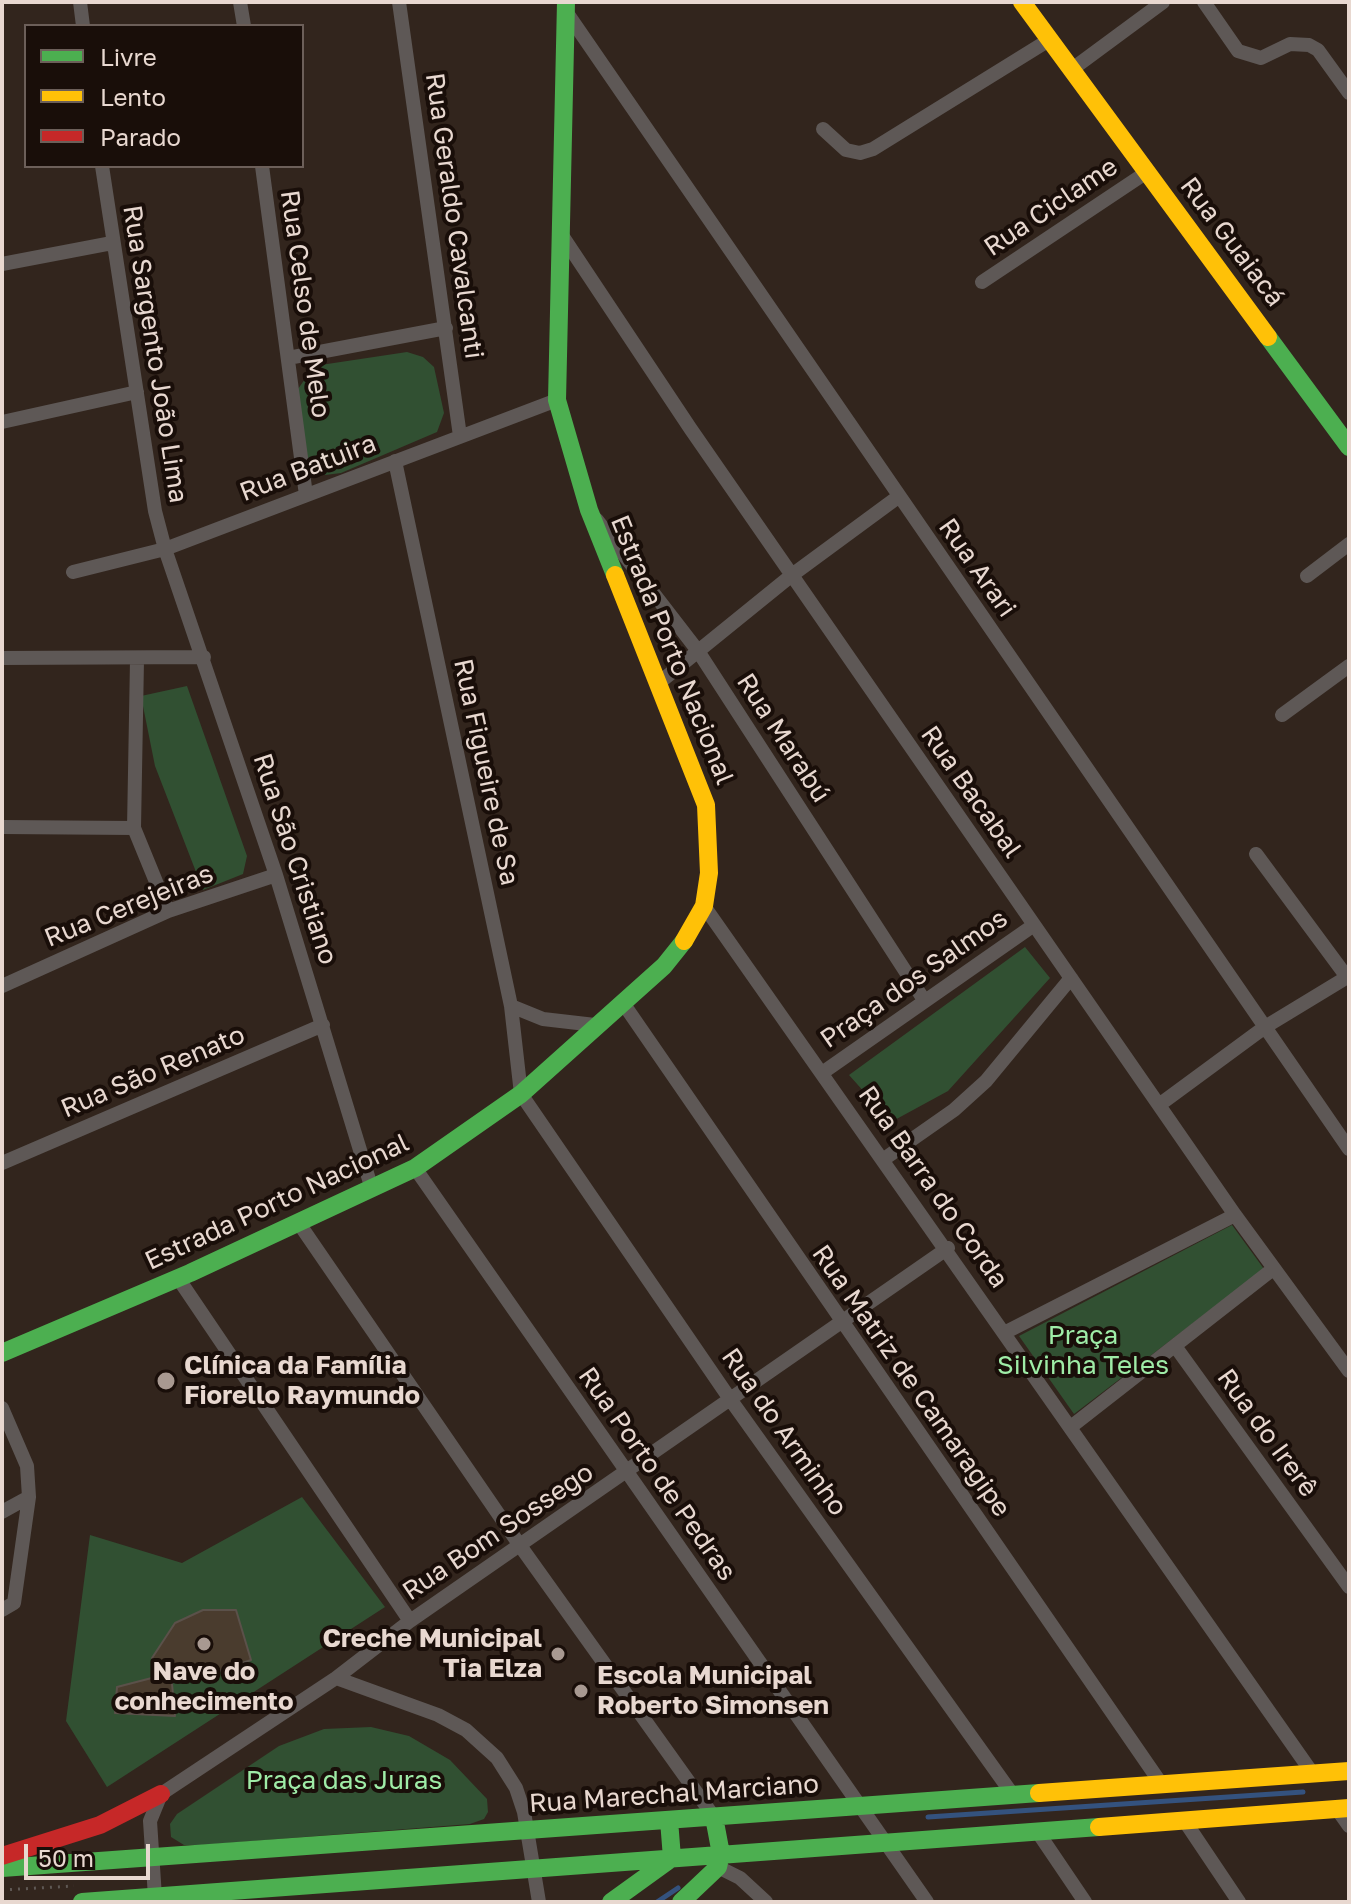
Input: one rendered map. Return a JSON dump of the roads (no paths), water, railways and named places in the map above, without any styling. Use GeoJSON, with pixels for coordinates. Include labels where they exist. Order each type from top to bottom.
{"type":"FeatureCollection","features":[{"type":"Feature","properties":{"kind":"main road","name":"Rua Guaiacá"},"geometry":{"type":"LineString","coordinates":[[1022,2],[1349,447]]}},
{"type":"Feature","properties":{"kind":"main road","name":"Estrada Porto Nacional"},"geometry":{"type":"LineString","coordinates":[[2,1353],[178,1278],[415,1168],[521,1094],[664,966],[694,928],[704,906],[709,873],[706,805],[660,682],[589,510],[557,400],[566,8]]}},
{"type":"Feature","properties":{"kind":"main road","name":"Rua Marechal Marciano"},"geometry":{"type":"LineString","coordinates":[[2,1868],[1349,1771]]}},
{"type":"Feature","properties":{"kind":"main road"},"geometry":{"type":"LineString","coordinates":[[2,1856],[93,1828],[161,1794]]}},
{"type":"Feature","properties":{"kind":"main road"},"geometry":{"type":"LineString","coordinates":[[82,1902],[672,1858],[719,1861],[886,1842],[1343,1808]]}},
{"type":"Feature","properties":{"kind":"main road"},"geometry":{"type":"LineString","coordinates":[[681,1902],[719,1861],[714,1817]]}},
{"type":"Feature","properties":{"kind":"main road"},"geometry":{"type":"LineString","coordinates":[[669,1820],[672,1858]]}},
{"type":"Feature","properties":{"kind":"main road"},"geometry":{"type":"LineString","coordinates":[[611,1902],[672,1858]]}},
{"type":"Feature","properties":{"kind":"street"},"geometry":{"type":"LineString","coordinates":[[80,2],[83,24]]}},
{"type":"Feature","properties":{"kind":"street"},"geometry":{"type":"LineString","coordinates":[[240,2],[244,24]]}},
{"type":"Feature","properties":{"kind":"street","name":"Rua Geraldo Cavalcanti"},"geometry":{"type":"LineString","coordinates":[[399,2],[460,436]]}},
{"type":"Feature","properties":{"kind":"street"},"geometry":{"type":"LineString","coordinates":[[1071,70],[1163,2]]}},
{"type":"Feature","properties":{"kind":"street"},"geometry":{"type":"LineString","coordinates":[[1204,2],[1238,51],[1261,58],[1290,44],[1309,45],[1318,50],[1349,93]]}},
{"type":"Feature","properties":{"kind":"street","name":"Rua Arari"},"geometry":{"type":"LineString","coordinates":[[566,8],[898,497],[1349,1149]]}},
{"type":"Feature","properties":{"kind":"street"},"geometry":{"type":"LineString","coordinates":[[823,129],[846,150],[860,153],[873,149],[1049,40]]}},
{"type":"Feature","properties":{"kind":"street","name":"Rua Sargento João Lima"},"geometry":{"type":"LineString","coordinates":[[102,168],[155,511],[165,549]]}},
{"type":"Feature","properties":{"kind":"street","name":"Rua Celso de Melo"},"geometry":{"type":"LineString","coordinates":[[262,168],[306,495]]}},
{"type":"Feature","properties":{"kind":"street","name":"Rua Ciclame"},"geometry":{"type":"LineString","coordinates":[[982,282],[1147,172]]}},
{"type":"Feature","properties":{"kind":"street","name":"Rua Bacabal"},"geometry":{"type":"LineString","coordinates":[[561,234],[1034,925],[1273,1269],[1349,1371]]}},
{"type":"Feature","properties":{"kind":"street"},"geometry":{"type":"LineString","coordinates":[[2,264],[112,243]]}},
{"type":"Feature","properties":{"kind":"street"},"geometry":{"type":"LineString","coordinates":[[288,358],[446,328]]}},
{"type":"Feature","properties":{"kind":"street"},"geometry":{"type":"LineString","coordinates":[[2,422],[137,392]]}},
{"type":"Feature","properties":{"kind":"street","name":"Rua Batuira"},"geometry":{"type":"LineString","coordinates":[[73,572],[165,549],[557,400]]}},
{"type":"Feature","properties":{"kind":"street","name":"Rua Figueire de Sa"},"geometry":{"type":"LineString","coordinates":[[395,461],[511,1006],[521,1094]]}},
{"type":"Feature","properties":{"kind":"street"},"geometry":{"type":"LineString","coordinates":[[660,682],[792,575],[898,497]]}},
{"type":"Feature","properties":{"kind":"street","name":"Rua Marabú"},"geometry":{"type":"LineString","coordinates":[[589,510],[698,651],[924,1000]]}},
{"type":"Feature","properties":{"kind":"street"},"geometry":{"type":"LineString","coordinates":[[1307,576],[1349,544]]}},
{"type":"Feature","properties":{"kind":"street","name":"Rua São Cristiano"},"geometry":{"type":"LineString","coordinates":[[165,549],[276,875],[371,1186]]}},
{"type":"Feature","properties":{"kind":"street"},"geometry":{"type":"LineString","coordinates":[[2,658],[137,660],[204,657]]}},
{"type":"Feature","properties":{"kind":"street"},"geometry":{"type":"LineString","coordinates":[[137,660],[134,828],[168,911]]}},
{"type":"Feature","properties":{"kind":"street"},"geometry":{"type":"LineString","coordinates":[[1282,715],[1349,666]]}},
{"type":"Feature","properties":{"kind":"street"},"geometry":{"type":"LineString","coordinates":[[2,827],[134,828]]}},
{"type":"Feature","properties":{"kind":"street"},"geometry":{"type":"LineString","coordinates":[[1159,1105],[1265,1027],[1348,976],[1256,854]]}},
{"type":"Feature","properties":{"kind":"street","name":"Rua Cerejeiras"},"geometry":{"type":"LineString","coordinates":[[2,986],[168,911],[276,875]]}},
{"type":"Feature","properties":{"kind":"street","name":"Rua Barra do Corda"},"geometry":{"type":"LineString","coordinates":[[704,906],[948,1248],[1313,1774]]}},
{"type":"Feature","properties":{"kind":"street","name":"Praça dos Salmos"},"geometry":{"type":"LineString","coordinates":[[822,1073],[1034,925]]}},
{"type":"Feature","properties":{"kind":"street"},"geometry":{"type":"LineString","coordinates":[[884,1159],[954,1110],[986,1081],[1071,978]]}},
{"type":"Feature","properties":{"kind":"street","name":"Rua Matriz de Camaragipe"},"geometry":{"type":"LineString","coordinates":[[623,1003],[841,1324],[1162,1785]]}},
{"type":"Feature","properties":{"kind":"street"},"geometry":{"type":"LineString","coordinates":[[511,1006],[543,1019],[595,1025]]}},
{"type":"Feature","properties":{"kind":"street","name":"Rua São Renato"},"geometry":{"type":"LineString","coordinates":[[2,1163],[323,1025]]}},
{"type":"Feature","properties":{"kind":"street","name":"Rua do Arminho"},"geometry":{"type":"LineString","coordinates":[[521,1094],[730,1399],[1013,1795]]}},
{"type":"Feature","properties":{"kind":"street","name":"Rua Porto de Pedras"},"geometry":{"type":"LineString","coordinates":[[415,1168],[927,1902]]}},
{"type":"Feature","properties":{"kind":"street"},"geometry":{"type":"LineString","coordinates":[[1006,1332],[1235,1215]]}},
{"type":"Feature","properties":{"kind":"street"},"geometry":{"type":"LineString","coordinates":[[298,1222],[521,1547],[714,1817]]}},
{"type":"Feature","properties":{"kind":"street","name":"Rua Bom Sossego"},"geometry":{"type":"LineString","coordinates":[[161,1794],[336,1678],[410,1621],[521,1547],[948,1248]]}},
{"type":"Feature","properties":{"kind":"street"},"geometry":{"type":"LineString","coordinates":[[1072,1426],[1273,1269]]}},
{"type":"Feature","properties":{"kind":"street"},"geometry":{"type":"LineString","coordinates":[[178,1278],[410,1621]]}},
{"type":"Feature","properties":{"kind":"street","name":"Rua do Irerê"},"geometry":{"type":"LineString","coordinates":[[1175,1346],[1349,1587]]}},
{"type":"Feature","properties":{"kind":"street"},"geometry":{"type":"LineString","coordinates":[[2,1408],[27,1466],[29,1497],[14,1603],[2,1610]]}},
{"type":"Feature","properties":{"kind":"street"},"geometry":{"type":"LineString","coordinates":[[2,1512],[29,1497]]}},
{"type":"Feature","properties":{"kind":"street"},"geometry":{"type":"LineString","coordinates":[[336,1678],[438,1715],[483,1744],[516,1788],[528,1830],[539,1902]]}},
{"type":"Feature","properties":{"kind":"street"},"geometry":{"type":"LineString","coordinates":[[155,1897],[150,1821],[161,1794]]}},
{"type":"Feature","properties":{"kind":"street"},"geometry":{"type":"LineString","coordinates":[[1343,1808],[1349,1826]]}},
{"type":"Feature","properties":{"kind":"street"},"geometry":{"type":"LineString","coordinates":[[1184,1820],[1239,1902]]}},
{"type":"Feature","properties":{"kind":"street"},"geometry":{"type":"LineString","coordinates":[[1037,1831],[1085,1902]]}},
{"type":"Feature","properties":{"kind":"street"},"geometry":{"type":"LineString","coordinates":[[719,1861],[766,1902]]}},
{"type":"Feature","properties":{"kind":"waterway"},"geometry":{"type":"LineString","coordinates":[[928,1817],[1303,1792]]}},
{"type":"Feature","properties":{"kind":"waterway"},"geometry":{"type":"LineString","coordinates":[[657,1902],[678,1888]]}},
{"type":"Feature","properties":{"kind":"place","name":"Clínica da Família Fiorello Raymundo"},"geometry":{"type":"Point","coordinates":[166,1381]}},
{"type":"Feature","properties":{"kind":"place","name":"Nave do conhecimento"},"geometry":{"type":"Point","coordinates":[204,1644]}},
{"type":"Feature","properties":{"kind":"place","name":"Creche Municipal Tia Elza"},"geometry":{"type":"Point","coordinates":[558,1654]}},
{"type":"Feature","properties":{"kind":"place","name":"Escola Municipal Roberto Simonsen"},"geometry":{"type":"Point","coordinates":[581,1691]}},
{"type":"Feature","properties":{"kind":"park label","name":"Praça Silvinha Teles"},"geometry":{"type":"Point","coordinates":[1083,1351]}},
{"type":"Feature","properties":{"kind":"park label","name":"Praça das Juras"},"geometry":{"type":"Point","coordinates":[344,1781]}}]}
